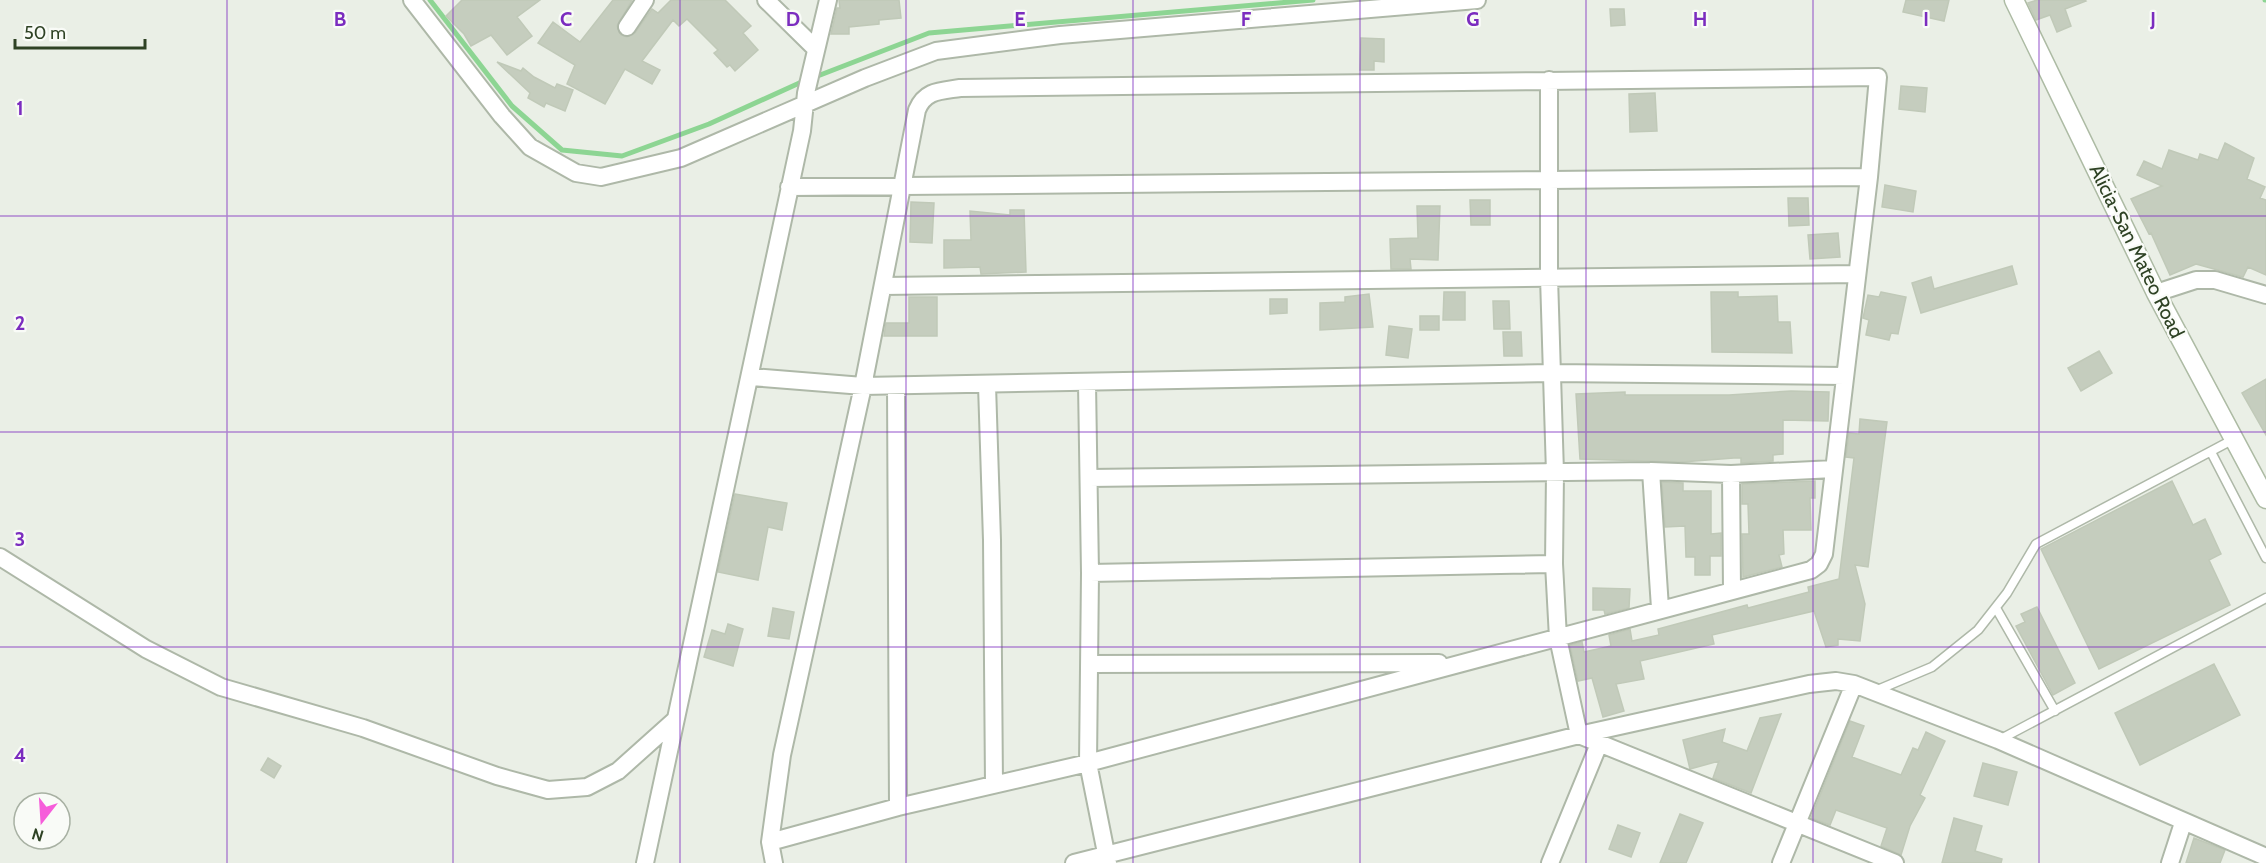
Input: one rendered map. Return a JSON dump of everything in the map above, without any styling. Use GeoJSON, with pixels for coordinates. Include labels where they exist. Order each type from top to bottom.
{"type":"FeatureCollection","features":[{"type":"Feature","properties":{"kind":"main road","name":"Alicia-San Mateo Road"},"geometry":{"type":"LineString","coordinates":[[2014,0],[2156,293],[2266,499]]}},
{"type":"Feature","properties":{"kind":"street"},"geometry":{"type":"LineString","coordinates":[[412,0],[502,116],[530,147],[576,173],[601,177],[681,158],[805,99],[936,51],[1060,35],[1477,0]]}},
{"type":"Feature","properties":{"kind":"street"},"geometry":{"type":"LineString","coordinates":[[627,27],[645,0]]}},
{"type":"Feature","properties":{"kind":"street"},"geometry":{"type":"LineString","coordinates":[[766,0],[815,57]]}},
{"type":"Feature","properties":{"kind":"street"},"geometry":{"type":"LineString","coordinates":[[645,863],[751,377],[805,99],[828,0]]}},
{"type":"Feature","properties":{"kind":"street"},"geometry":{"type":"LineString","coordinates":[[770,842],[898,807],[1088,763],[1558,639],[1660,608],[1811,570],[1819,564],[1824,554],[1869,177],[1878,76],[960,88],[930,93],[921,100],[916,110],[884,286],[782,754],[770,842],[774,863]]}},
{"type":"Feature","properties":{"kind":"street"},"geometry":{"type":"LineString","coordinates":[[1549,80],[1549,277],[1555,474],[1554,564],[1558,639],[1579,735]]}},
{"type":"Feature","properties":{"kind":"street"},"geometry":{"type":"LineString","coordinates":[[789,187],[1869,177]]}},
{"type":"Feature","properties":{"kind":"street"},"geometry":{"type":"LineString","coordinates":[[884,286],[1857,274]]}},
{"type":"Feature","properties":{"kind":"street"},"geometry":{"type":"LineString","coordinates":[[2156,293],[2196,280],[2215,280],[2266,295]]}},
{"type":"Feature","properties":{"kind":"street"},"geometry":{"type":"LineString","coordinates":[[751,377],[863,386],[896,386],[1551,373],[1845,376]]}},
{"type":"Feature","properties":{"kind":"street"},"geometry":{"type":"LineString","coordinates":[[1087,383],[1090,573],[1088,763],[1107,859]]}},
{"type":"Feature","properties":{"kind":"street"},"geometry":{"type":"LineString","coordinates":[[987,385],[992,540],[994,785]]}},
{"type":"Feature","properties":{"kind":"street"},"geometry":{"type":"LineString","coordinates":[[896,386],[898,807]]}},
{"type":"Feature","properties":{"kind":"street"},"geometry":{"type":"LineString","coordinates":[[1089,478],[1555,474],[1651,471],[1731,474],[1834,469]]}},
{"type":"Feature","properties":{"kind":"street"},"geometry":{"type":"LineString","coordinates":[[1651,471],[1660,608]]}},
{"type":"Feature","properties":{"kind":"street"},"geometry":{"type":"LineString","coordinates":[[1731,474],[1731,590]]}},
{"type":"Feature","properties":{"kind":"street"},"geometry":{"type":"LineString","coordinates":[[0,557],[146,649],[221,687],[363,728],[497,776],[548,790],[587,787],[618,771],[675,720]]}},
{"type":"Feature","properties":{"kind":"street"},"geometry":{"type":"LineString","coordinates":[[1090,573],[1554,564]]}},
{"type":"Feature","properties":{"kind":"street"},"geometry":{"type":"LineString","coordinates":[[1089,664],[1464,663]]}},
{"type":"Feature","properties":{"kind":"street"},"geometry":{"type":"LineString","coordinates":[[1074,863],[1107,859],[1579,735],[1809,684],[1836,681],[1854,684],[1998,741],[2266,857]]}},
{"type":"Feature","properties":{"kind":"street"},"geometry":{"type":"LineString","coordinates":[[1781,863],[1854,684]]}},
{"type":"Feature","properties":{"kind":"street"},"geometry":{"type":"LineString","coordinates":[[1579,735],[1895,863]]}},
{"type":"Feature","properties":{"kind":"street"},"geometry":{"type":"LineString","coordinates":[[1550,863],[1599,744]]}},
{"type":"Feature","properties":{"kind":"street"},"geometry":{"type":"LineString","coordinates":[[2170,863],[2183,823]]}},
{"type":"Feature","properties":{"kind":"lane"},"geometry":{"type":"LineString","coordinates":[[1874,692],[1932,667],[1978,630],[1996,608],[2036,544],[2234,439]]}},
{"type":"Feature","properties":{"kind":"lane"},"geometry":{"type":"LineString","coordinates":[[2211,452],[2266,558]]}},
{"type":"Feature","properties":{"kind":"lane"},"geometry":{"type":"LineString","coordinates":[[1998,741],[2266,598]]}},
{"type":"Feature","properties":{"kind":"lane"},"geometry":{"type":"LineString","coordinates":[[1996,608],[2055,711]]}},
{"type":"Feature","properties":{"kind":"building"},"geometry":{"type":"Polygon","coordinates":[[[462,0],[540,0],[517,17],[532,36],[507,55],[491,35],[471,46],[464,34],[446,16],[462,0]]]}},
{"type":"Feature","properties":{"kind":"building"},"geometry":{"type":"Polygon","coordinates":[[[613,0],[632,0],[617,26],[621,35],[627,37],[635,33],[652,9],[658,13],[671,0],[725,0],[751,26],[743,33],[758,50],[735,71],[730,65],[727,67],[714,53],[718,50],[687,19],[679,26],[673,20],[642,61],[660,70],[652,84],[625,69],[605,104],[567,84],[575,65],[538,43],[553,22],[580,42],[613,0]]]}},
{"type":"Feature","properties":{"kind":"building"},"geometry":{"type":"Polygon","coordinates":[[[839,0],[899,0],[901,18],[879,20],[879,24],[849,27],[849,34],[831,34],[837,8],[840,8],[839,0]]]}},
{"type":"Feature","properties":{"kind":"building"},"geometry":{"type":"Polygon","coordinates":[[[1906,0],[1949,0],[1944,21],[1903,12],[1906,0]]]}},
{"type":"Feature","properties":{"kind":"building"},"geometry":{"type":"Polygon","coordinates":[[[2037,0],[2086,1],[2065,9],[2071,26],[2057,32],[2050,15],[2036,20],[2028,3],[2037,0]]]}},
{"type":"Feature","properties":{"kind":"building"},"geometry":{"type":"Polygon","coordinates":[[[1610,9],[1624,9],[1625,25],[1611,26],[1610,9]]]}},
{"type":"Feature","properties":{"kind":"building"},"geometry":{"type":"Polygon","coordinates":[[[1361,38],[1384,39],[1384,62],[1374,61],[1374,70],[1360,70],[1361,38]]]}},
{"type":"Feature","properties":{"kind":"building"},"geometry":{"type":"Polygon","coordinates":[[[497,62],[521,71],[523,68],[534,77],[555,88],[557,84],[573,90],[565,111],[546,103],[544,107],[528,98],[530,93],[497,62]]]}},
{"type":"Feature","properties":{"kind":"building"},"geometry":{"type":"Polygon","coordinates":[[[1901,86],[1927,88],[1925,112],[1899,109],[1901,86]]]}},
{"type":"Feature","properties":{"kind":"building"},"geometry":{"type":"Polygon","coordinates":[[[1655,93],[1657,131],[1630,132],[1629,94],[1655,93]]]}},
{"type":"Feature","properties":{"kind":"building"},"geometry":{"type":"Polygon","coordinates":[[[2225,143],[2254,158],[2247,179],[2265,187],[2260,198],[2266,200],[2266,275],[2248,267],[2243,277],[2196,264],[2170,275],[2151,233],[2149,234],[2131,199],[2162,186],[2137,175],[2144,161],[2162,169],[2169,150],[2198,160],[2200,154],[2218,160],[2225,143]]]}},
{"type":"Feature","properties":{"kind":"building"},"geometry":{"type":"Polygon","coordinates":[[[1885,185],[1916,191],[1913,212],[1882,207],[1885,185]]]}},
{"type":"Feature","properties":{"kind":"building"},"geometry":{"type":"Polygon","coordinates":[[[1788,198],[1808,198],[1809,225],[1789,226],[1788,198]]]}},
{"type":"Feature","properties":{"kind":"building"},"geometry":{"type":"Polygon","coordinates":[[[1470,200],[1490,200],[1490,225],[1471,225],[1470,200]]]}},
{"type":"Feature","properties":{"kind":"building"},"geometry":{"type":"Polygon","coordinates":[[[911,202],[934,203],[932,243],[910,242],[911,202]]]}},
{"type":"Feature","properties":{"kind":"building"},"geometry":{"type":"Polygon","coordinates":[[[1417,206],[1440,206],[1438,260],[1410,259],[1411,269],[1391,269],[1390,239],[1418,238],[1417,206]]]}},
{"type":"Feature","properties":{"kind":"building"},"geometry":{"type":"Polygon","coordinates":[[[1010,210],[1024,210],[1026,272],[981,274],[980,267],[944,268],[944,240],[971,240],[970,211],[1010,215],[1010,210]]]}},
{"type":"Feature","properties":{"kind":"building"},"geometry":{"type":"Polygon","coordinates":[[[1838,233],[1840,257],[1810,259],[1808,235],[1838,233]]]}},
{"type":"Feature","properties":{"kind":"building"},"geometry":{"type":"Polygon","coordinates":[[[2012,266],[2017,284],[1921,313],[1912,283],[1931,277],[1934,289],[2012,266]]]}},
{"type":"Feature","properties":{"kind":"building"},"geometry":{"type":"Polygon","coordinates":[[[1444,292],[1465,292],[1465,320],[1443,320],[1444,292]]]}},
{"type":"Feature","properties":{"kind":"building"},"geometry":{"type":"Polygon","coordinates":[[[1711,292],[1738,292],[1738,297],[1777,296],[1778,322],[1790,322],[1792,353],[1712,352],[1711,292]]]}},
{"type":"Feature","properties":{"kind":"building"},"geometry":{"type":"Polygon","coordinates":[[[1881,292],[1906,297],[1898,334],[1891,333],[1889,340],[1866,335],[1869,320],[1863,318],[1868,295],[1879,297],[1881,292]]]}},
{"type":"Feature","properties":{"kind":"building"},"geometry":{"type":"Polygon","coordinates":[[[1369,294],[1373,327],[1320,330],[1320,303],[1345,302],[1345,297],[1369,294]]]}},
{"type":"Feature","properties":{"kind":"building"},"geometry":{"type":"Polygon","coordinates":[[[909,297],[937,297],[937,336],[884,336],[886,323],[909,323],[909,297]]]}},
{"type":"Feature","properties":{"kind":"building"},"geometry":{"type":"Polygon","coordinates":[[[1270,299],[1287,299],[1287,313],[1270,314],[1270,299]]]}},
{"type":"Feature","properties":{"kind":"building"},"geometry":{"type":"Polygon","coordinates":[[[1493,301],[1509,301],[1510,329],[1494,329],[1493,301]]]}},
{"type":"Feature","properties":{"kind":"building"},"geometry":{"type":"Polygon","coordinates":[[[1420,316],[1439,316],[1439,330],[1420,330],[1420,316]]]}},
{"type":"Feature","properties":{"kind":"building"},"geometry":{"type":"Polygon","coordinates":[[[1389,326],[1412,329],[1408,358],[1386,355],[1389,326]]]}},
{"type":"Feature","properties":{"kind":"building"},"geometry":{"type":"Polygon","coordinates":[[[1503,332],[1521,332],[1522,356],[1504,356],[1503,332]]]}},
{"type":"Feature","properties":{"kind":"building"},"geometry":{"type":"Polygon","coordinates":[[[2099,351],[2112,373],[2081,391],[2068,368],[2099,351]]]}},
{"type":"Feature","properties":{"kind":"building"},"geometry":{"type":"Polygon","coordinates":[[[2266,379],[2266,435],[2242,393],[2266,379]]]}},
{"type":"Feature","properties":{"kind":"building"},"geometry":{"type":"Polygon","coordinates":[[[1791,391],[1829,392],[1828,421],[1783,420],[1783,454],[1773,455],[1773,461],[1741,463],[1741,458],[1682,462],[1580,459],[1576,394],[1625,392],[1625,395],[1729,395],[1791,391]]]}},
{"type":"Feature","properties":{"kind":"building"},"geometry":{"type":"Polygon","coordinates":[[[1860,419],[1887,422],[1868,567],[1855,565],[1865,604],[1860,641],[1838,639],[1838,645],[1826,647],[1814,611],[1712,635],[1714,644],[1640,661],[1644,679],[1616,684],[1624,711],[1603,717],[1592,678],[1578,681],[1570,645],[1582,642],[1584,652],[1611,646],[1609,635],[1630,629],[1632,641],[1659,635],[1658,629],[1747,605],[1748,608],[1809,592],[1808,587],[1839,579],[1854,458],[1846,457],[1849,433],[1859,434],[1860,419]]]}},
{"type":"Feature","properties":{"kind":"building"},"geometry":{"type":"Polygon","coordinates":[[[1815,481],[1815,498],[1810,498],[1811,530],[1783,530],[1784,554],[1779,555],[1782,567],[1743,577],[1742,534],[1749,534],[1748,504],[1742,504],[1742,484],[1815,481]]]}},
{"type":"Feature","properties":{"kind":"building"},"geometry":{"type":"Polygon","coordinates":[[[2172,481],[2193,525],[2205,519],[2221,554],[2209,560],[2230,605],[2099,669],[2041,549],[2172,481]]]}},
{"type":"Feature","properties":{"kind":"building"},"geometry":{"type":"Polygon","coordinates":[[[1662,482],[1683,483],[1683,491],[1711,491],[1711,534],[1721,533],[1721,556],[1710,556],[1710,575],[1695,575],[1695,557],[1686,557],[1685,526],[1665,527],[1662,482]]]}},
{"type":"Feature","properties":{"kind":"building"},"geometry":{"type":"Polygon","coordinates":[[[735,494],[787,503],[782,530],[768,527],[758,580],[718,572],[735,494]]]}},
{"type":"Feature","properties":{"kind":"building"},"geometry":{"type":"Polygon","coordinates":[[[1593,588],[1630,589],[1629,608],[1605,614],[1604,610],[1593,610],[1593,588]]]}},
{"type":"Feature","properties":{"kind":"building"},"geometry":{"type":"Polygon","coordinates":[[[2037,607],[2075,683],[2053,695],[2016,626],[2025,622],[2021,614],[2037,607]]]}},
{"type":"Feature","properties":{"kind":"building"},"geometry":{"type":"Polygon","coordinates":[[[773,608],[794,612],[789,639],[768,636],[773,608]]]}},
{"type":"Feature","properties":{"kind":"building"},"geometry":{"type":"Polygon","coordinates":[[[728,624],[743,629],[733,666],[704,657],[712,630],[725,634],[728,624]]]}},
{"type":"Feature","properties":{"kind":"building"},"geometry":{"type":"Polygon","coordinates":[[[2214,664],[2240,715],[2140,765],[2115,713],[2214,664]]]}},
{"type":"Feature","properties":{"kind":"building"},"geometry":{"type":"Polygon","coordinates":[[[1781,714],[1751,793],[1713,778],[1719,761],[1690,769],[1683,740],[1725,729],[1722,742],[1747,751],[1760,718],[1781,714]]]}},
{"type":"Feature","properties":{"kind":"building"},"geometry":{"type":"Polygon","coordinates":[[[1850,721],[1864,726],[1852,757],[1901,775],[1913,748],[1918,750],[1926,732],[1945,741],[1920,795],[1925,798],[1910,826],[1901,855],[1881,846],[1887,828],[1836,810],[1830,825],[1811,818],[1850,721]]]}},
{"type":"Feature","properties":{"kind":"building"},"geometry":{"type":"Polygon","coordinates":[[[268,758],[281,766],[274,778],[261,770],[268,758]]]}},
{"type":"Feature","properties":{"kind":"building"},"geometry":{"type":"Polygon","coordinates":[[[1983,763],[2017,772],[2008,805],[1974,796],[1983,763]]]}},
{"type":"Feature","properties":{"kind":"building"},"geometry":{"type":"Polygon","coordinates":[[[1680,814],[1703,823],[1686,863],[1660,863],[1680,814]]]}},
{"type":"Feature","properties":{"kind":"building"},"geometry":{"type":"Polygon","coordinates":[[[1954,818],[1982,826],[1975,851],[2002,859],[2001,863],[1942,863],[1954,818]]]}},
{"type":"Feature","properties":{"kind":"building"},"geometry":{"type":"Polygon","coordinates":[[[1618,825],[1640,833],[1631,857],[1609,849],[1618,825]]]}},
{"type":"Feature","properties":{"kind":"building"},"geometry":{"type":"Polygon","coordinates":[[[2194,838],[2225,850],[2220,863],[2186,863],[2194,838]]]}},
{"type":"Feature","properties":{"kind":"waterway"},"geometry":{"type":"LineString","coordinates":[[430,0],[512,106],[562,150],[622,156],[709,124],[806,80]]}},
{"type":"Feature","properties":{"kind":"waterway"},"geometry":{"type":"LineString","coordinates":[[815,77],[929,33],[1313,0]]}}]}
